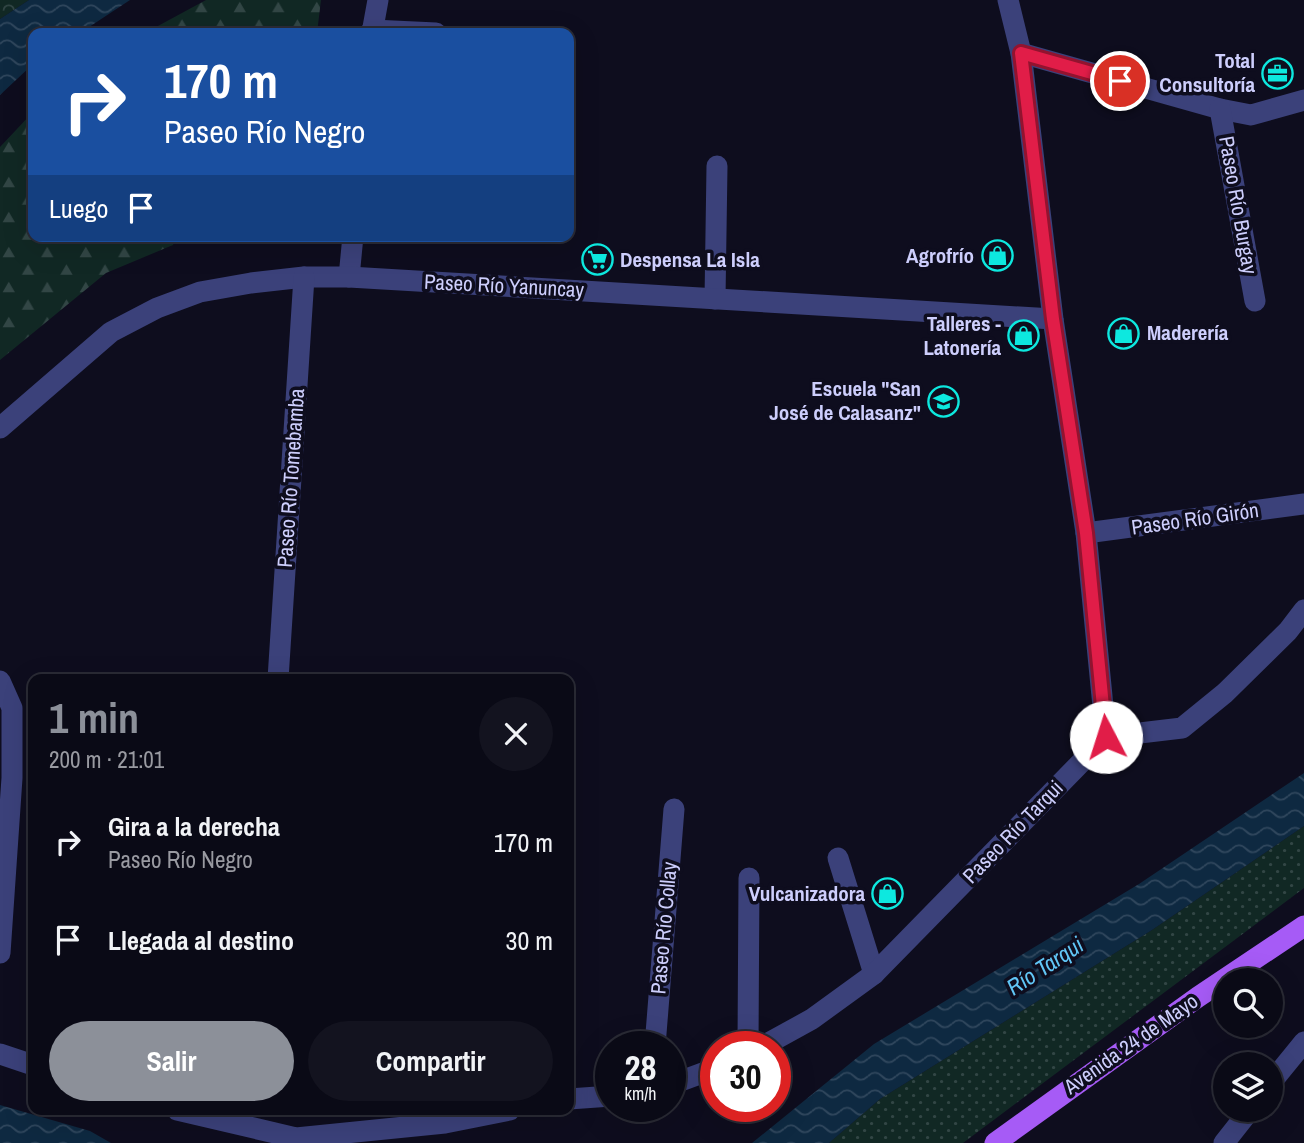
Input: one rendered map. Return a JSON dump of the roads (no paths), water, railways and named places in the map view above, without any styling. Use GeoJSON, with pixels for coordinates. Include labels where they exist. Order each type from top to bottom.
{"type":"FeatureCollection","features":[{"type":"Feature","properties":{"kind":"main road","name":"Avenida 24 de Mayo"},"geometry":{"type":"LineString","coordinates":[[995,1143],[1176,1013],[1304,926]]}},
{"type":"Feature","properties":{"kind":"street"},"geometry":{"type":"LineString","coordinates":[[373,28],[378,0]]}},
{"type":"Feature","properties":{"kind":"street"},"geometry":{"type":"LineString","coordinates":[[1008,0],[1021,53],[1053,319],[1086,533],[1106,737],[1182,728],[1224,693],[1288,631],[1304,610]]}},
{"type":"Feature","properties":{"kind":"street"},"geometry":{"type":"LineString","coordinates":[[1021,53],[1220,109],[1251,115],[1304,100]]}},
{"type":"Feature","properties":{"kind":"street","name":"Paseo Río Burgay"},"geometry":{"type":"LineString","coordinates":[[1220,109],[1255,301]]}},
{"type":"Feature","properties":{"kind":"street"},"geometry":{"type":"LineString","coordinates":[[715,299],[717,166]]}},
{"type":"Feature","properties":{"kind":"street"},"geometry":{"type":"LineString","coordinates":[[349,277],[352,242]]}},
{"type":"Feature","properties":{"kind":"street","name":"Paseo Río Yanuncay"},"geometry":{"type":"LineString","coordinates":[[0,428],[111,332],[157,308],[200,292],[304,277],[349,277],[1053,319]]}},
{"type":"Feature","properties":{"kind":"street","name":"Paseo Río Tomebamba"},"geometry":{"type":"LineString","coordinates":[[278,674],[304,277]]}},
{"type":"Feature","properties":{"kind":"street","name":"Paseo Río Girón"},"geometry":{"type":"LineString","coordinates":[[1086,533],[1304,504]]}},
{"type":"Feature","properties":{"kind":"street"},"geometry":{"type":"LineString","coordinates":[[0,681],[12,708],[12,719],[0,953]]}},
{"type":"Feature","properties":{"kind":"street","name":"Paseo Río Tarqui"},"geometry":{"type":"LineString","coordinates":[[791,1031],[812,1019],[874,974],[1106,737]]}},
{"type":"Feature","properties":{"kind":"street","name":"Paseo Río Collay"},"geometry":{"type":"LineString","coordinates":[[656,1031],[674,809]]}},
{"type":"Feature","properties":{"kind":"street"},"geometry":{"type":"LineString","coordinates":[[838,858],[874,974]]}},
{"type":"Feature","properties":{"kind":"street"},"geometry":{"type":"LineString","coordinates":[[748,1031],[749,877]]}},
{"type":"Feature","properties":{"kind":"street"},"geometry":{"type":"LineString","coordinates":[[1283,1068],[1304,1042]]}},
{"type":"Feature","properties":{"kind":"street"},"geometry":{"type":"LineString","coordinates":[[0,1054],[28,1063]]}},
{"type":"Feature","properties":{"kind":"street"},"geometry":{"type":"LineString","coordinates":[[574,1099],[595,1097]]}},
{"type":"Feature","properties":{"kind":"street"},"geometry":{"type":"LineString","coordinates":[[218,1115],[250,1119],[296,1138],[445,1123],[485,1115]]}},
{"type":"Feature","properties":{"kind":"street"},"geometry":{"type":"LineString","coordinates":[[1224,1143],[1241,1122]]}},
{"type":"Feature","properties":{"kind":"water"},"geometry":{"type":"Polygon","coordinates":[[[29,0],[130,0],[88,28],[28,28],[28,69],[0,95],[0,19],[29,0]]]}},
{"type":"Feature","properties":{"kind":"water","name":"Río Tarqui"},"geometry":{"type":"Polygon","coordinates":[[[1304,773],[1304,826],[1152,930],[880,1099],[829,1143],[752,1143],[778,1122],[791,1122],[791,1111],[874,1044],[1139,884],[1304,773]]]}},
{"type":"Feature","properties":{"kind":"water"},"geometry":{"type":"Polygon","coordinates":[[[0,1105],[90,1131],[111,1143],[0,1143],[0,1105]]]}},
{"type":"Feature","properties":{"kind":"place","name":"Total Consultoría"},"geometry":{"type":"Point","coordinates":[1278,73]}},
{"type":"Feature","properties":{"kind":"place","name":"Agrofrío"},"geometry":{"type":"Point","coordinates":[997,256]}},
{"type":"Feature","properties":{"kind":"place","name":"Despensa La Isla"},"geometry":{"type":"Point","coordinates":[597,260]}},
{"type":"Feature","properties":{"kind":"place","name":"Maderería"},"geometry":{"type":"Point","coordinates":[1124,333]}},
{"type":"Feature","properties":{"kind":"place","name":"Talleres - Latonería"},"geometry":{"type":"Point","coordinates":[1024,336]}},
{"type":"Feature","properties":{"kind":"place","name":"Escuela \"San José de Calasanz\""},"geometry":{"type":"Point","coordinates":[944,401]}},
{"type":"Feature","properties":{"kind":"place","name":"Vulcanizadora"},"geometry":{"type":"Point","coordinates":[888,894]}}]}
